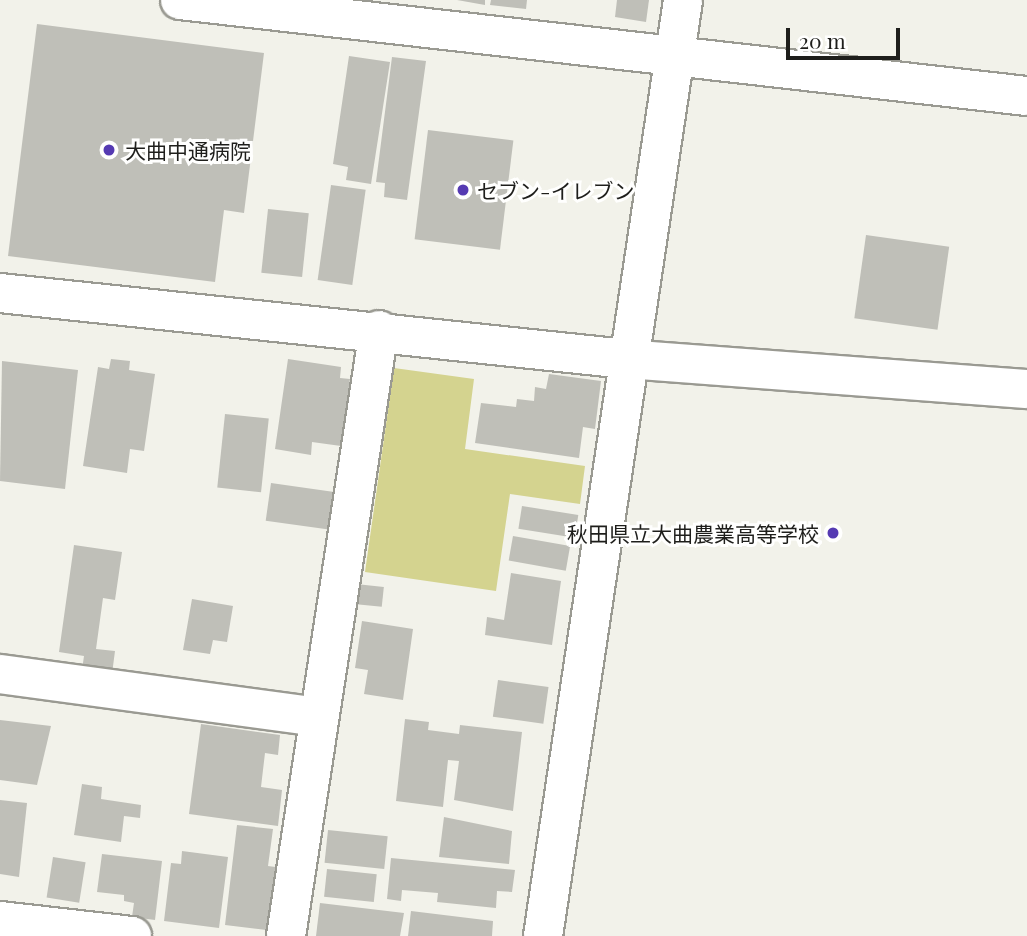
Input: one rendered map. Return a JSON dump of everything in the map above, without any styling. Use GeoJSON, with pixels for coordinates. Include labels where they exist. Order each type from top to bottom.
{"type":"FeatureCollection","features":[{"type":"Feature","properties":{"kind":"street"},"geometry":{"type":"LineString","coordinates":[[180,0],[1027,96]]}},
{"type":"Feature","properties":{"kind":"street"},"geometry":{"type":"LineString","coordinates":[[543,936],[626,359],[677,56],[683,0]]}},
{"type":"Feature","properties":{"kind":"street"},"geometry":{"type":"LineString","coordinates":[[0,293],[379,330],[626,359],[1027,388]]}},
{"type":"Feature","properties":{"kind":"street"},"geometry":{"type":"LineString","coordinates":[[286,936],[317,717],[379,330]]}},
{"type":"Feature","properties":{"kind":"street"},"geometry":{"type":"LineString","coordinates":[[0,674],[317,717]]}},
{"type":"Feature","properties":{"kind":"street"},"geometry":{"type":"LineString","coordinates":[[0,921],[132,936]]}},
{"type":"Feature","properties":{"kind":"shaded area"},"geometry":{"type":"Polygon","coordinates":[[[394,368],[474,379],[465,449],[585,466],[580,504],[510,494],[496,591],[365,572],[394,368]]]}},
{"type":"Feature","properties":{"kind":"building"},"geometry":{"type":"Polygon","coordinates":[[[457,0],[485,0],[485,5],[457,0]]]}},
{"type":"Feature","properties":{"kind":"building"},"geometry":{"type":"Polygon","coordinates":[[[491,0],[527,0],[526,9],[490,5],[491,0]]]}},
{"type":"Feature","properties":{"kind":"building"},"geometry":{"type":"Polygon","coordinates":[[[617,0],[649,0],[646,22],[615,17],[617,0]]]}},
{"type":"Feature","properties":{"kind":"building"},"geometry":{"type":"Polygon","coordinates":[[[37,24],[264,53],[244,213],[224,210],[215,282],[8,256],[37,24]]]}},
{"type":"Feature","properties":{"kind":"building"},"geometry":{"type":"Polygon","coordinates":[[[349,56],[390,62],[371,184],[346,180],[348,167],[333,164],[349,56]]]}},
{"type":"Feature","properties":{"kind":"building"},"geometry":{"type":"Polygon","coordinates":[[[392,57],[426,61],[407,200],[384,197],[385,183],[376,182],[392,57]]]}},
{"type":"Feature","properties":{"kind":"building","name":"セブン-イレブン"},"geometry":{"type":"Polygon","coordinates":[[[428,130],[513,140],[500,250],[415,239],[428,130]]]}},
{"type":"Feature","properties":{"kind":"building"},"geometry":{"type":"Polygon","coordinates":[[[331,185],[366,190],[352,285],[318,280],[331,185]]]}},
{"type":"Feature","properties":{"kind":"building"},"geometry":{"type":"Polygon","coordinates":[[[268,209],[309,213],[302,277],[261,273],[268,209]]]}},
{"type":"Feature","properties":{"kind":"building"},"geometry":{"type":"Polygon","coordinates":[[[866,235],[949,247],[937,330],[854,318],[866,235]]]}},
{"type":"Feature","properties":{"kind":"building"},"geometry":{"type":"Polygon","coordinates":[[[111,359],[130,361],[129,370],[155,374],[144,451],[130,449],[127,473],[83,466],[98,367],[109,369],[111,359]]]}},
{"type":"Feature","properties":{"kind":"building"},"geometry":{"type":"Polygon","coordinates":[[[288,359],[341,367],[340,378],[350,379],[341,446],[312,442],[311,455],[275,449],[288,359]]]}},
{"type":"Feature","properties":{"kind":"building"},"geometry":{"type":"Polygon","coordinates":[[[2,361],[78,370],[65,489],[0,481],[2,361]]]}},
{"type":"Feature","properties":{"kind":"building"},"geometry":{"type":"Polygon","coordinates":[[[549,374],[601,381],[595,429],[583,427],[579,458],[475,443],[481,403],[516,407],[517,399],[534,401],[535,387],[546,389],[549,374]]]}},
{"type":"Feature","properties":{"kind":"building"},"geometry":{"type":"Polygon","coordinates":[[[225,414],[269,419],[261,492],[217,488],[225,414]]]}},
{"type":"Feature","properties":{"kind":"building"},"geometry":{"type":"Polygon","coordinates":[[[271,483],[341,493],[336,531],[266,521],[271,483]]]}},
{"type":"Feature","properties":{"kind":"building"},"geometry":{"type":"Polygon","coordinates":[[[522,506],[578,515],[575,538],[518,529],[522,506]]]}},
{"type":"Feature","properties":{"kind":"building"},"geometry":{"type":"Polygon","coordinates":[[[513,536],[570,546],[566,571],[509,561],[513,536]]]}},
{"type":"Feature","properties":{"kind":"building"},"geometry":{"type":"Polygon","coordinates":[[[74,545],[122,552],[115,600],[103,598],[96,649],[115,651],[112,674],[82,670],[84,656],[59,652],[74,545]]]}},
{"type":"Feature","properties":{"kind":"building"},"geometry":{"type":"Polygon","coordinates":[[[511,573],[561,581],[552,645],[485,635],[487,617],[504,620],[511,573]]]}},
{"type":"Feature","properties":{"kind":"building"},"geometry":{"type":"Polygon","coordinates":[[[356,584],[384,587],[382,607],[354,604],[356,584]]]}},
{"type":"Feature","properties":{"kind":"building"},"geometry":{"type":"Polygon","coordinates":[[[192,599],[233,606],[227,642],[213,640],[210,654],[183,650],[192,599]]]}},
{"type":"Feature","properties":{"kind":"building"},"geometry":{"type":"Polygon","coordinates":[[[362,621],[413,629],[403,700],[364,694],[368,670],[355,668],[362,621]]]}},
{"type":"Feature","properties":{"kind":"building"},"geometry":{"type":"Polygon","coordinates":[[[498,680],[549,687],[543,724],[493,717],[498,680]]]}},
{"type":"Feature","properties":{"kind":"building"},"geometry":{"type":"Polygon","coordinates":[[[405,719],[429,722],[428,730],[459,734],[460,725],[522,732],[513,811],[454,800],[459,761],[448,760],[443,807],[396,801],[405,719]]]}},
{"type":"Feature","properties":{"kind":"building"},"geometry":{"type":"Polygon","coordinates":[[[0,720],[51,726],[37,785],[0,780],[0,720]]]}},
{"type":"Feature","properties":{"kind":"building"},"geometry":{"type":"Polygon","coordinates":[[[201,724],[280,735],[278,755],[265,753],[261,787],[282,790],[278,826],[189,814],[201,724]]]}},
{"type":"Feature","properties":{"kind":"building"},"geometry":{"type":"Polygon","coordinates":[[[82,784],[102,787],[101,799],[141,805],[140,818],[124,816],[121,842],[74,835],[82,784]]]}},
{"type":"Feature","properties":{"kind":"building"},"geometry":{"type":"Polygon","coordinates":[[[0,800],[27,803],[19,877],[0,874],[0,800]]]}},
{"type":"Feature","properties":{"kind":"building"},"geometry":{"type":"Polygon","coordinates":[[[444,817],[512,831],[509,864],[439,857],[444,817]]]}},
{"type":"Feature","properties":{"kind":"building"},"geometry":{"type":"Polygon","coordinates":[[[237,825],[273,829],[268,866],[283,868],[275,931],[225,925],[237,825]]]}},
{"type":"Feature","properties":{"kind":"building"},"geometry":{"type":"Polygon","coordinates":[[[328,830],[388,836],[384,869],[325,863],[328,830]]]}},
{"type":"Feature","properties":{"kind":"building"},"geometry":{"type":"Polygon","coordinates":[[[182,851],[228,857],[219,928],[164,921],[171,863],[181,864],[182,851]]]}},
{"type":"Feature","properties":{"kind":"building"},"geometry":{"type":"Polygon","coordinates":[[[102,854],[162,861],[155,920],[132,917],[134,903],[124,901],[124,895],[97,892],[102,854]]]}},
{"type":"Feature","properties":{"kind":"building"},"geometry":{"type":"Polygon","coordinates":[[[53,857],[86,862],[79,903],[47,897],[53,857]]]}},
{"type":"Feature","properties":{"kind":"building"},"geometry":{"type":"Polygon","coordinates":[[[391,858],[515,870],[512,892],[497,891],[496,908],[437,902],[438,893],[402,890],[401,901],[387,899],[391,858]]]}},
{"type":"Feature","properties":{"kind":"building"},"geometry":{"type":"Polygon","coordinates":[[[327,869],[377,874],[374,902],[324,897],[327,869]]]}},
{"type":"Feature","properties":{"kind":"building"},"geometry":{"type":"Polygon","coordinates":[[[320,903],[404,913],[400,936],[316,936],[320,903]]]}},
{"type":"Feature","properties":{"kind":"building"},"geometry":{"type":"Polygon","coordinates":[[[411,911],[493,921],[492,936],[408,936],[411,911]]]}},
{"type":"Feature","properties":{"kind":"place","name":"大曲中通病院"},"geometry":{"type":"Point","coordinates":[109,150]}},
{"type":"Feature","properties":{"kind":"place","name":"セブン-イレブン"},"geometry":{"type":"Point","coordinates":[463,190]}},
{"type":"Feature","properties":{"kind":"place","name":"秋田県立大曲農業高等学校"},"geometry":{"type":"Point","coordinates":[833,533]}}]}
